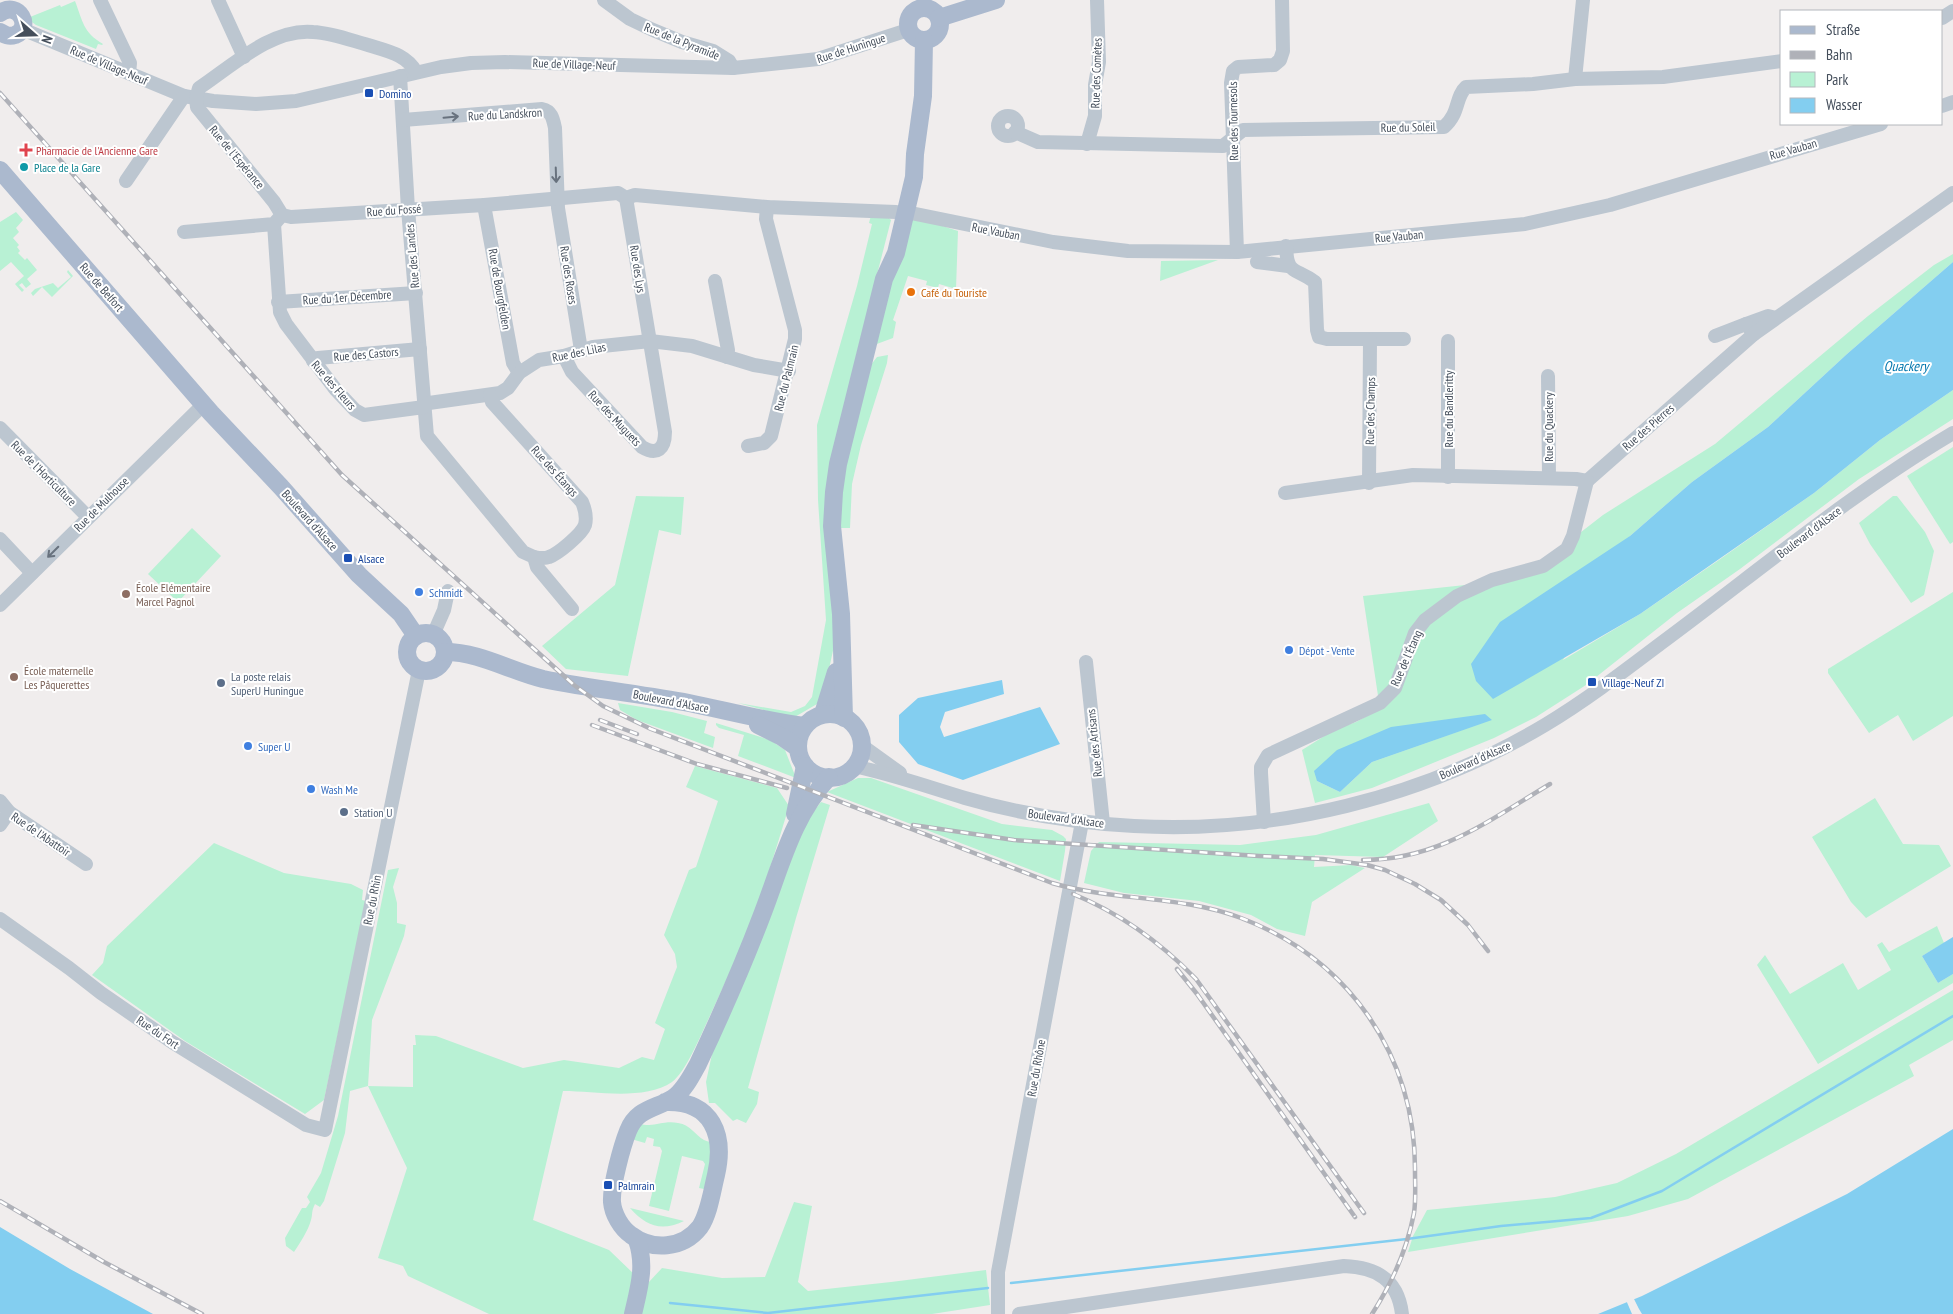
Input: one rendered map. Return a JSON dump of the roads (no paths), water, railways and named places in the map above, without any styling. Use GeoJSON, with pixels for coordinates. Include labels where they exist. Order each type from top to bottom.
{"type":"FeatureCollection","features":[{"type":"Feature","properties":{"kind":"main road"},"geometry":{"type":"LineString","coordinates":[[938,18],[996,0]]}},
{"type":"Feature","properties":{"kind":"main road"},"geometry":{"type":"LineString","coordinates":[[922,4],[932,10],[938,18],[940,23],[937,33],[929,40],[914,37],[908,30],[909,17],[922,4]]}},
{"type":"Feature","properties":{"kind":"main road"},"geometry":{"type":"LineString","coordinates":[[1,34],[13,36],[22,29],[23,18],[9,8]]}},
{"type":"Feature","properties":{"kind":"main road"},"geometry":{"type":"LineString","coordinates":[[844,718],[841,614],[832,526],[834,492],[838,464],[884,280],[886,252],[901,212],[906,172],[914,154],[923,96],[924,40]]}},
{"type":"Feature","properties":{"kind":"main road","name":"Rue de Belfort"},"geometry":{"type":"LineString","coordinates":[[0,172],[204,404]]}},
{"type":"Feature","properties":{"kind":"main road","name":"Boulevard d'Alsace"},"geometry":{"type":"LineString","coordinates":[[204,404],[359,575],[425,636],[442,642],[445,652],[475,655],[504,667],[541,678],[804,726]]}},
{"type":"Feature","properties":{"kind":"main road"},"geometry":{"type":"LineString","coordinates":[[425,636],[409,644],[408,655],[411,664],[419,670],[432,671],[437,668],[444,658],[445,652]]}},
{"type":"Feature","properties":{"kind":"main road"},"geometry":{"type":"LineString","coordinates":[[823,714],[842,652]]}},
{"type":"Feature","properties":{"kind":"main road","name":"Boulevard d'Alsace"},"geometry":{"type":"LineString","coordinates":[[722,712],[782,736],[798,748]]}},
{"type":"Feature","properties":{"kind":"main road"},"geometry":{"type":"LineString","coordinates":[[823,714],[834,714],[844,718],[857,729],[861,745],[859,756],[853,766],[842,774],[829,777],[816,774],[805,766],[800,758],[798,748],[799,736],[804,726],[823,714]]}},
{"type":"Feature","properties":{"kind":"main road"},"geometry":{"type":"LineString","coordinates":[[697,1065],[696,1103],[700,1111],[714,1125],[720,1150],[720,1159],[710,1200],[700,1226],[691,1236],[675,1244],[664,1246],[652,1245],[637,1240],[627,1233],[614,1211],[613,1193],[629,1129],[642,1113],[674,1097],[683,1088],[697,1065],[750,944],[790,837],[803,783],[805,766]]}},
{"type":"Feature","properties":{"kind":"main road"},"geometry":{"type":"LineString","coordinates":[[790,837],[813,796],[829,777]]}},
{"type":"Feature","properties":{"kind":"main road"},"geometry":{"type":"LineString","coordinates":[[666,1102],[686,1104],[700,1111]]}},
{"type":"Feature","properties":{"kind":"main road"},"geometry":{"type":"LineString","coordinates":[[637,1240],[642,1263],[641,1282]]}},
{"type":"Feature","properties":{"kind":"main road"},"geometry":{"type":"LineString","coordinates":[[633,1314],[641,1282],[650,1261],[664,1246]]}},
{"type":"Feature","properties":{"kind":"street"},"geometry":{"type":"LineString","coordinates":[[100,0],[130,64],[129,73]]}},
{"type":"Feature","properties":{"kind":"street"},"geometry":{"type":"LineString","coordinates":[[218,0],[244,57]]}},
{"type":"Feature","properties":{"kind":"street","name":"Rue de la Pyramide"},"geometry":{"type":"LineString","coordinates":[[604,0],[630,19],[682,42],[713,51],[729,61],[733,68]]}},
{"type":"Feature","properties":{"kind":"street","name":"Rue des Comètes"},"geometry":{"type":"LineString","coordinates":[[1087,144],[1095,116],[1095,85],[1099,62],[1097,0]]}},
{"type":"Feature","properties":{"kind":"street","name":"Rue des Tournesols"},"geometry":{"type":"LineString","coordinates":[[1237,252],[1231,83],[1233,71],[1238,67],[1274,65],[1280,60],[1283,51],[1282,0]]}},
{"type":"Feature","properties":{"kind":"street"},"geometry":{"type":"LineString","coordinates":[[1575,79],[1583,0]]}},
{"type":"Feature","properties":{"kind":"street","name":"Rue de Village-Neuf"},"geometry":{"type":"LineString","coordinates":[[22,29],[190,98],[256,104],[296,101],[416,72],[471,63],[505,62],[733,68]]}},
{"type":"Feature","properties":{"kind":"street","name":"Rue de Huningue"},"geometry":{"type":"LineString","coordinates":[[733,68],[818,59],[908,30]]}},
{"type":"Feature","properties":{"kind":"street"},"geometry":{"type":"LineString","coordinates":[[126,181],[199,88],[270,40],[285,34],[311,32],[328,34],[395,53],[411,63],[416,72]]}},
{"type":"Feature","properties":{"kind":"street","name":"Rue du Soleil"},"geometry":{"type":"LineString","coordinates":[[1015,132],[1038,142],[1223,146],[1243,130],[1444,127],[1451,121],[1461,92],[1466,87],[1533,84],[1575,79],[1663,77],[1780,61]]}},
{"type":"Feature","properties":{"kind":"street","name":"Rue des Landes"},"geometry":{"type":"LineString","coordinates":[[400,76],[408,209],[424,407]]}},
{"type":"Feature","properties":{"kind":"street","name":"Rue de l'Espérance"},"geometry":{"type":"LineString","coordinates":[[190,98],[274,202],[278,220]]}},
{"type":"Feature","properties":{"kind":"street","name":"Rue du Landskron"},"geometry":{"type":"LineString","coordinates":[[403,120],[546,110],[553,117],[555,128],[557,199]]}},
{"type":"Feature","properties":{"kind":"street","name":"Rue Vauban"},"geometry":{"type":"LineString","coordinates":[[609,194],[618,193],[626,198],[635,195],[767,207],[901,212],[1052,242],[1128,251],[1237,252],[1525,224],[1610,205],[1878,125]]}},
{"type":"Feature","properties":{"kind":"street","name":"Rue des Pierres"},"geometry":{"type":"LineString","coordinates":[[1587,481],[1750,329],[1777,318],[1953,193]]}},
{"type":"Feature","properties":{"kind":"street","name":"Rue du Fossé"},"geometry":{"type":"LineString","coordinates":[[184,232],[291,217],[609,194]]}},
{"type":"Feature","properties":{"kind":"street","name":"Rue des Lys"},"geometry":{"type":"LineString","coordinates":[[626,198],[650,341]]}},
{"type":"Feature","properties":{"kind":"street","name":"Rue des Roses"},"geometry":{"type":"LineString","coordinates":[[557,199],[581,350]]}},
{"type":"Feature","properties":{"kind":"street","name":"Rue de Bourgfelden"},"geometry":{"type":"LineString","coordinates":[[484,204],[513,363],[519,373]]}},
{"type":"Feature","properties":{"kind":"street","name":"Rue du Palmrain"},"geometry":{"type":"LineString","coordinates":[[748,446],[764,443],[771,436],[788,371],[796,330],[766,219],[767,207]]}},
{"type":"Feature","properties":{"kind":"street","name":"Rue des Fleurs"},"geometry":{"type":"LineString","coordinates":[[278,220],[278,302],[286,324],[313,361],[355,410],[364,415],[424,407],[429,403],[500,394],[508,388],[519,373]]}},
{"type":"Feature","properties":{"kind":"street"},"geometry":{"type":"LineString","coordinates":[[1286,246],[1288,266]]}},
{"type":"Feature","properties":{"kind":"street"},"geometry":{"type":"LineString","coordinates":[[1257,262],[1288,266],[1315,282],[1317,330],[1319,336],[1327,340],[1404,339]]}},
{"type":"Feature","properties":{"kind":"street"},"geometry":{"type":"LineString","coordinates":[[715,281],[728,350],[727,357]]}},
{"type":"Feature","properties":{"kind":"street","name":"Rue du 1er Décembre"},"geometry":{"type":"LineString","coordinates":[[278,302],[416,293]]}},
{"type":"Feature","properties":{"kind":"street"},"geometry":{"type":"LineString","coordinates":[[1715,336],[1750,329]]}},
{"type":"Feature","properties":{"kind":"street","name":"Rue des Champs"},"geometry":{"type":"LineString","coordinates":[[1369,483],[1370,340]]}},
{"type":"Feature","properties":{"kind":"street","name":"Rue des Lilas"},"geometry":{"type":"LineString","coordinates":[[519,373],[539,360],[564,356],[593,347],[650,341],[692,346],[754,365],[788,371]]}},
{"type":"Feature","properties":{"kind":"street","name":"Rue des Muguets"},"geometry":{"type":"LineString","coordinates":[[564,356],[572,372],[642,447],[650,452],[657,451],[662,447],[665,440],[665,432],[650,341]]}},
{"type":"Feature","properties":{"kind":"street","name":"Rue du Bandleritty"},"geometry":{"type":"LineString","coordinates":[[1448,341],[1448,477]]}},
{"type":"Feature","properties":{"kind":"street","name":"Rue des Castors"},"geometry":{"type":"LineString","coordinates":[[313,361],[318,358],[420,349]]}},
{"type":"Feature","properties":{"kind":"street","name":"Rue du Quackery"},"geometry":{"type":"LineString","coordinates":[[1548,376],[1548,478]]}},
{"type":"Feature","properties":{"kind":"street","name":"Rue des Étangs"},"geometry":{"type":"LineString","coordinates":[[490,395],[492,402],[582,502],[584,508],[586,516],[585,525],[581,532],[555,555],[548,558],[534,557]]}},
{"type":"Feature","properties":{"kind":"street","name":"Rue de Mulhouse"},"geometry":{"type":"LineString","coordinates":[[0,605],[204,404]]}},
{"type":"Feature","properties":{"kind":"street"},"geometry":{"type":"LineString","coordinates":[[424,407],[427,436],[523,552],[534,557],[537,567],[572,609]]}},
{"type":"Feature","properties":{"kind":"street","name":"Rue de l'Horticulture"},"geometry":{"type":"LineString","coordinates":[[1,433],[88,517]]}},
{"type":"Feature","properties":{"kind":"street","name":"Boulevard d'Alsace"},"geometry":{"type":"LineString","coordinates":[[853,766],[911,780],[1006,809],[1082,822],[1135,826],[1222,826],[1264,822],[1310,814],[1400,791],[1499,750],[1546,724],[1618,676],[1890,473],[1953,433]]}},
{"type":"Feature","properties":{"kind":"street"},"geometry":{"type":"LineString","coordinates":[[1285,493],[1369,483],[1413,475],[1548,478],[1587,481]]}},
{"type":"Feature","properties":{"kind":"street","name":"Rue de l'Étang"},"geometry":{"type":"LineString","coordinates":[[1264,822],[1261,767],[1268,755],[1380,703],[1395,688],[1415,633],[1426,620],[1457,596],[1492,580],[1543,566],[1567,549],[1574,536],[1587,481]]}},
{"type":"Feature","properties":{"kind":"street"},"geometry":{"type":"LineString","coordinates":[[0,539],[32,573]]}},
{"type":"Feature","properties":{"kind":"street"},"geometry":{"type":"LineString","coordinates":[[425,636],[444,610],[448,591]]}},
{"type":"Feature","properties":{"kind":"street","name":"Rue des Artisans"},"geometry":{"type":"LineString","coordinates":[[1086,662],[1103,824]]}},
{"type":"Feature","properties":{"kind":"street","name":"Rue du Rhin"},"geometry":{"type":"LineString","coordinates":[[325,1130],[419,670]]}},
{"type":"Feature","properties":{"kind":"street","name":"Boulevard d'Alsace"},"geometry":{"type":"LineString","coordinates":[[861,745],[911,780]]}},
{"type":"Feature","properties":{"kind":"street"},"geometry":{"type":"LineString","coordinates":[[0,825],[4,806]]}},
{"type":"Feature","properties":{"kind":"street","name":"Rue de l'Abattoir"},"geometry":{"type":"LineString","coordinates":[[4,806],[86,864]]}},
{"type":"Feature","properties":{"kind":"street","name":"Rue du Rhône"},"geometry":{"type":"LineString","coordinates":[[998,1314],[998,1272],[1082,822]]}},
{"type":"Feature","properties":{"kind":"street","name":"Rue du Fort"},"geometry":{"type":"LineString","coordinates":[[0,919],[172,1042],[306,1124],[325,1130]]}},
{"type":"Feature","properties":{"kind":"street"},"geometry":{"type":"LineString","coordinates":[[1019,1314],[1351,1266],[1370,1269],[1390,1282],[1396,1290],[1402,1314]]}},
{"type":"Feature","properties":{"kind":"water","name":"Quackery"},"geometry":{"type":"Polygon","coordinates":[[[1953,262],[1953,390],[1880,440],[1814,493],[1640,614],[1493,699],[1476,681],[1471,664],[1500,622],[1630,536],[1692,482],[1768,427],[1847,354],[1953,262]]]}},
{"type":"Feature","properties":{"kind":"water"},"geometry":{"type":"Polygon","coordinates":[[[1002,680],[1004,694],[945,712],[940,727],[944,737],[1040,707],[1060,744],[963,780],[918,764],[899,742],[899,715],[918,698],[1002,680]]]}},
{"type":"Feature","properties":{"kind":"water"},"geometry":{"type":"Polygon","coordinates":[[[1485,714],[1492,720],[1372,762],[1340,792],[1317,781],[1314,771],[1337,750],[1391,727],[1485,714]]]}},
{"type":"Feature","properties":{"kind":"water"},"geometry":{"type":"Polygon","coordinates":[[[1953,937],[1953,974],[1938,983],[1922,956],[1953,937]]]}},
{"type":"Feature","properties":{"kind":"water"},"geometry":{"type":"Polygon","coordinates":[[[1953,1129],[1953,1314],[1598,1314],[1642,1296],[1847,1194],[1953,1129]]]}},
{"type":"Feature","properties":{"kind":"water"},"geometry":{"type":"Polygon","coordinates":[[[0,1227],[70,1269],[153,1314],[0,1314],[0,1227]]]}},
{"type":"Feature","properties":{"kind":"waterway"},"geometry":{"type":"LineString","coordinates":[[1011,1283],[1407,1239],[1501,1226],[1591,1218],[1662,1191],[1953,1016]]}},
{"type":"Feature","properties":{"kind":"waterway"},"geometry":{"type":"LineString","coordinates":[[670,1303],[768,1313],[988,1288]]}},
{"type":"Feature","properties":{"kind":"railway"},"geometry":{"type":"LineString","coordinates":[[0,93],[342,475],[574,685],[603,706],[651,729],[1052,883],[1075,889],[1194,905],[1218,911],[1241,918],[1280,936],[1314,959],[1344,986],[1369,1017],[1389,1051],[1403,1089],[1412,1129],[1415,1198],[1411,1227],[1398,1266],[1372,1314]]}},
{"type":"Feature","properties":{"kind":"railway"},"geometry":{"type":"LineString","coordinates":[[600,720],[637,734]]}},
{"type":"Feature","properties":{"kind":"railway"},"geometry":{"type":"LineString","coordinates":[[592,725],[697,764],[787,788]]}},
{"type":"Feature","properties":{"kind":"railway"},"geometry":{"type":"LineString","coordinates":[[1363,860],[1390,858],[1439,846],[1483,824],[1550,784]]}},
{"type":"Feature","properties":{"kind":"railway"},"geometry":{"type":"LineString","coordinates":[[913,825],[1014,840],[1323,859],[1367,865],[1385,870],[1415,884],[1441,900],[1468,925],[1488,951]]}},
{"type":"Feature","properties":{"kind":"railway"},"geometry":{"type":"LineString","coordinates":[[1073,894],[1107,910],[1139,930],[1169,953],[1196,979],[1364,1213]]}},
{"type":"Feature","properties":{"kind":"railway"},"geometry":{"type":"LineString","coordinates":[[1177,969],[1197,994],[1355,1217]]}},
{"type":"Feature","properties":{"kind":"railway"},"geometry":{"type":"LineString","coordinates":[[0,1201],[104,1262],[202,1314]]}},
{"type":"Feature","properties":{"kind":"place","name":"Domino"},"geometry":{"type":"Point","coordinates":[369,93]}},
{"type":"Feature","properties":{"kind":"place","name":"Pharmacie de l'Ancienne Gare"},"geometry":{"type":"Point","coordinates":[26,150]}},
{"type":"Feature","properties":{"kind":"place","name":"Place de la Gare"},"geometry":{"type":"Point","coordinates":[24,167]}},
{"type":"Feature","properties":{"kind":"place","name":"Café du Touriste"},"geometry":{"type":"Point","coordinates":[911,292]}},
{"type":"Feature","properties":{"kind":"place","name":"Alsace"},"geometry":{"type":"Point","coordinates":[348,558]}},
{"type":"Feature","properties":{"kind":"place","name":"Schmidt"},"geometry":{"type":"Point","coordinates":[419,592]}},
{"type":"Feature","properties":{"kind":"place","name":"École Elémentaire Marcel Pagnol"},"geometry":{"type":"Point","coordinates":[126,594]}},
{"type":"Feature","properties":{"kind":"place","name":"Dépot - Vente"},"geometry":{"type":"Point","coordinates":[1289,650]}},
{"type":"Feature","properties":{"kind":"place","name":"École maternelle Les Pâquerettes"},"geometry":{"type":"Point","coordinates":[14,677]}},
{"type":"Feature","properties":{"kind":"place","name":"Village-Neuf ZI"},"geometry":{"type":"Point","coordinates":[1592,682]}},
{"type":"Feature","properties":{"kind":"place","name":"La poste relais SuperU Huningue"},"geometry":{"type":"Point","coordinates":[221,683]}},
{"type":"Feature","properties":{"kind":"place","name":"Super U"},"geometry":{"type":"Point","coordinates":[248,746]}},
{"type":"Feature","properties":{"kind":"place","name":"Wash Me"},"geometry":{"type":"Point","coordinates":[311,789]}},
{"type":"Feature","properties":{"kind":"place","name":"Station U"},"geometry":{"type":"Point","coordinates":[344,812]}},
{"type":"Feature","properties":{"kind":"place","name":"Palmrain"},"geometry":{"type":"Point","coordinates":[608,1185]}}]}
